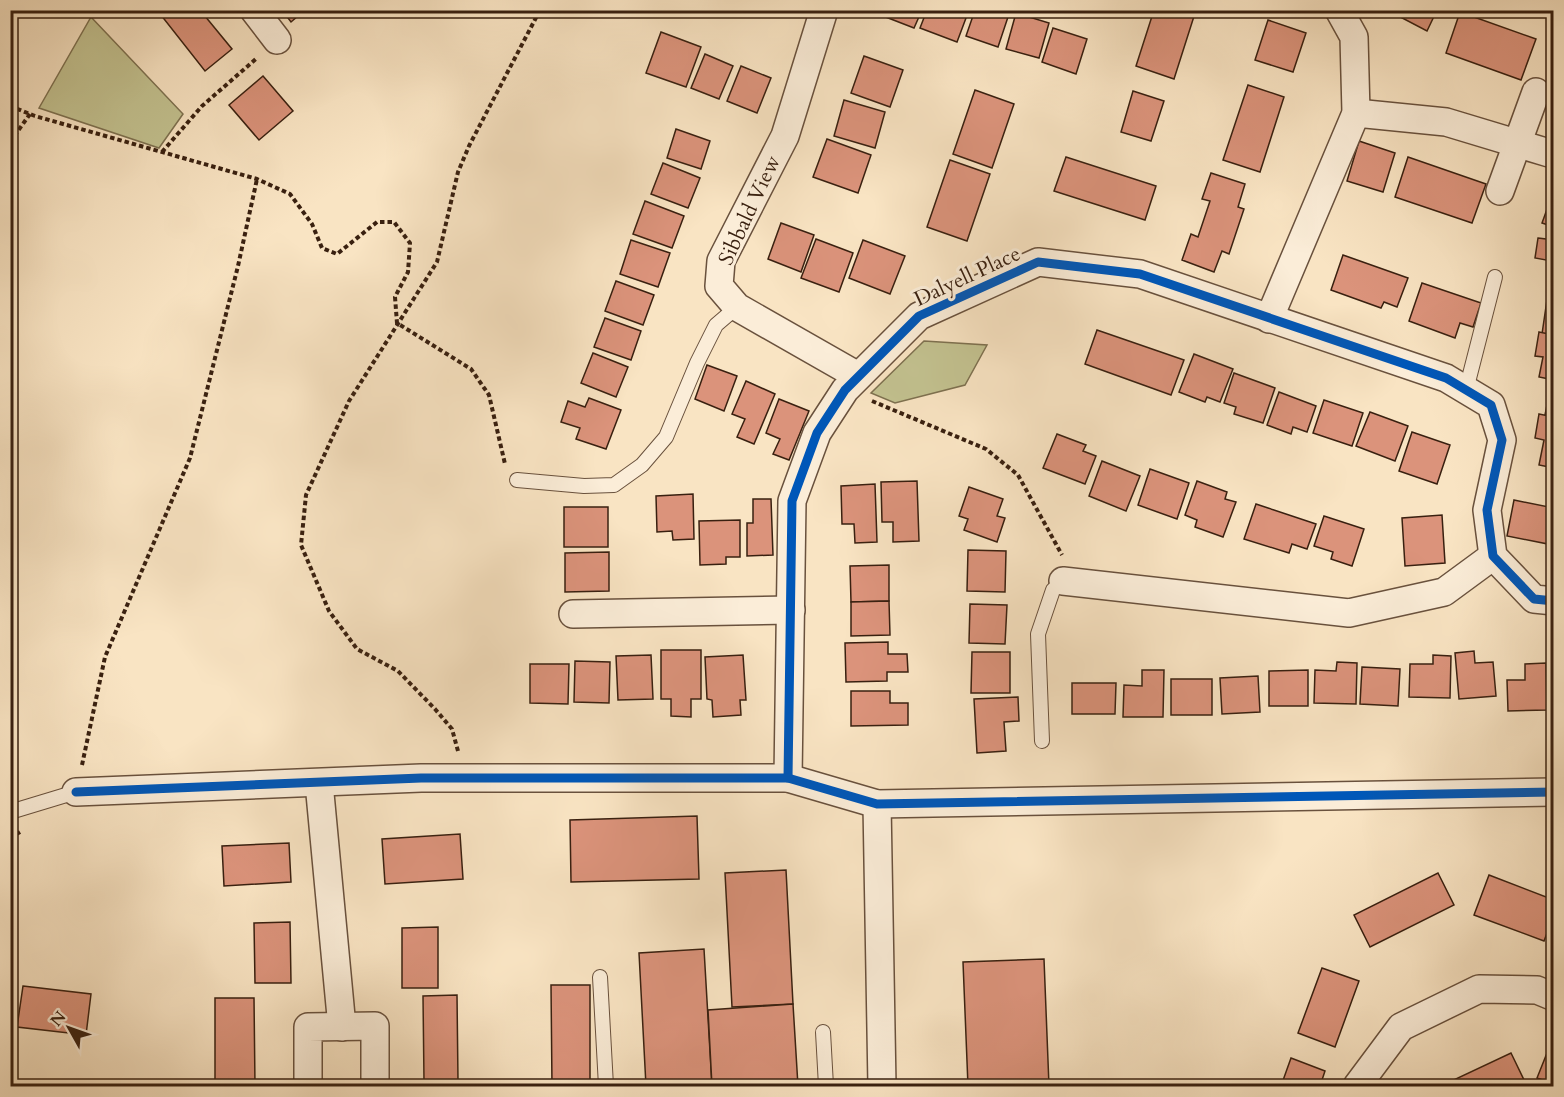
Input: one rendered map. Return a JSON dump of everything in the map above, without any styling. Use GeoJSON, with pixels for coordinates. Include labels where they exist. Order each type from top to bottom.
{"type":"FeatureCollection","features":[{"type":"Feature","properties":{"kind":"street"},"geometry":{"type":"LineString","coordinates":[[254,10],[277,40]]}},
{"type":"Feature","properties":{"kind":"street","name":"Sibbald View"},"geometry":{"type":"LineString","coordinates":[[824,10],[784,136],[721,261],[719,286],[736,307],[851,383]]}},
{"type":"Feature","properties":{"kind":"street"},"geometry":{"type":"LineString","coordinates":[[1269,319],[1356,113],[1354,37],[1339,10]]}},
{"type":"Feature","properties":{"kind":"street"},"geometry":{"type":"LineString","coordinates":[[1500,191],[1536,92]]}},
{"type":"Feature","properties":{"kind":"street"},"geometry":{"type":"LineString","coordinates":[[1356,113],[1446,122],[1550,153]]}},
{"type":"Feature","properties":{"kind":"street","name":"Dalyell Place"},"geometry":{"type":"LineString","coordinates":[[788,778],[792,501],[817,433],[851,383],[919,315],[1038,262],[1140,274],[1446,378],[1491,405],[1502,440],[1487,510],[1493,556]]}},
{"type":"Feature","properties":{"kind":"street"},"geometry":{"type":"LineString","coordinates":[[1070,581],[1349,613],[1444,592],[1493,556],[1534,598],[1554,601]]}},
{"type":"Feature","properties":{"kind":"street"},"geometry":{"type":"LineString","coordinates":[[573,614],[791,610]]}},
{"type":"Feature","properties":{"kind":"street"},"geometry":{"type":"LineString","coordinates":[[76,792],[421,778],[788,778],[877,804],[1554,792]]}},
{"type":"Feature","properties":{"kind":"street"},"geometry":{"type":"LineString","coordinates":[[319,783],[342,1026]]}},
{"type":"Feature","properties":{"kind":"street"},"geometry":{"type":"LineString","coordinates":[[877,804],[882,1086]]}},
{"type":"Feature","properties":{"kind":"street"},"geometry":{"type":"LineString","coordinates":[[1357,1086],[1401,1027],[1479,989],[1537,990],[1554,997]]}},
{"type":"Feature","properties":{"kind":"street"},"geometry":{"type":"LineString","coordinates":[[308,1086],[308,1027],[342,1026],[375,1026],[375,1086]]}},
{"type":"Feature","properties":{"kind":"lane"},"geometry":{"type":"LineString","coordinates":[[1466,390],[1495,277]]}},
{"type":"Feature","properties":{"kind":"lane"},"geometry":{"type":"LineString","coordinates":[[517,480],[584,486],[614,485],[642,465],[666,437],[697,363],[716,325],[736,307]]}},
{"type":"Feature","properties":{"kind":"lane"},"geometry":{"type":"LineString","coordinates":[[1042,741],[1038,634],[1053,590],[1070,581]]}},
{"type":"Feature","properties":{"kind":"lane"},"geometry":{"type":"LineString","coordinates":[[10,812],[76,792]]}},
{"type":"Feature","properties":{"kind":"lane"},"geometry":{"type":"LineString","coordinates":[[600,977],[606,1086]]}},
{"type":"Feature","properties":{"kind":"lane"},"geometry":{"type":"LineString","coordinates":[[823,1032],[826,1086]]}},
{"type":"Feature","properties":{"kind":"path"},"geometry":{"type":"LineString","coordinates":[[459,755],[452,729],[398,671],[357,649],[329,611],[301,545],[306,495],[349,401],[437,262],[462,163],[540,10]]}},
{"type":"Feature","properties":{"kind":"path"},"geometry":{"type":"LineString","coordinates":[[162,152],[202,106],[277,40]]}},
{"type":"Feature","properties":{"kind":"path"},"geometry":{"type":"LineString","coordinates":[[10,106],[30,114],[257,179],[290,194],[312,224],[322,248],[337,254],[377,222],[394,222],[410,243],[408,272],[395,297],[397,323]]}},
{"type":"Feature","properties":{"kind":"path"},"geometry":{"type":"LineString","coordinates":[[10,142],[30,114]]}},
{"type":"Feature","properties":{"kind":"path"},"geometry":{"type":"LineString","coordinates":[[76,792],[105,657],[190,458],[238,266],[257,179]]}},
{"type":"Feature","properties":{"kind":"path"},"geometry":{"type":"LineString","coordinates":[[397,323],[471,369],[489,395],[505,464],[517,480]]}},
{"type":"Feature","properties":{"kind":"path"},"geometry":{"type":"LineString","coordinates":[[851,383],[987,449],[1018,475],[1070,581]]}},
{"type":"Feature","properties":{"kind":"shaded area"},"geometry":{"type":"Polygon","coordinates":[[[91,17],[183,114],[159,148],[39,108],[91,17]]]}},
{"type":"Feature","properties":{"kind":"shaded area"},"geometry":{"type":"Polygon","coordinates":[[[924,341],[987,345],[965,385],[895,403],[871,393],[924,341]]]}},
{"type":"Feature","properties":{"kind":"building"},"geometry":{"type":"Polygon","coordinates":[[[157,10],[200,10],[232,49],[205,71],[157,10]]]}},
{"type":"Feature","properties":{"kind":"building"},"geometry":{"type":"Polygon","coordinates":[[[282,10],[305,10],[291,22],[282,10]]]}},
{"type":"Feature","properties":{"kind":"building"},"geometry":{"type":"Polygon","coordinates":[[[880,10],[922,10],[914,28],[878,14],[880,10]]]}},
{"type":"Feature","properties":{"kind":"building"},"geometry":{"type":"Polygon","coordinates":[[[927,10],[969,10],[957,42],[920,28],[927,10]]]}},
{"type":"Feature","properties":{"kind":"building"},"geometry":{"type":"Polygon","coordinates":[[[975,10],[998,10],[1009,14],[998,47],[966,36],[975,10]]]}},
{"type":"Feature","properties":{"kind":"building"},"geometry":{"type":"Polygon","coordinates":[[[1154,10],[1196,10],[1174,79],[1136,66],[1154,10]]]}},
{"type":"Feature","properties":{"kind":"building"},"geometry":{"type":"Polygon","coordinates":[[[1387,10],[1437,10],[1427,31],[1387,10]]]}},
{"type":"Feature","properties":{"kind":"building"},"geometry":{"type":"Polygon","coordinates":[[[1460,12],[1536,39],[1521,80],[1446,53],[1460,12]]]}},
{"type":"Feature","properties":{"kind":"building"},"geometry":{"type":"Polygon","coordinates":[[[1016,13],[1049,23],[1039,58],[1006,49],[1016,13]]]}},
{"type":"Feature","properties":{"kind":"building"},"geometry":{"type":"Polygon","coordinates":[[[1268,20],[1306,33],[1293,72],[1255,60],[1268,20]]]}},
{"type":"Feature","properties":{"kind":"building"},"geometry":{"type":"Polygon","coordinates":[[[1053,28],[1087,39],[1076,74],[1042,62],[1053,28]]]}},
{"type":"Feature","properties":{"kind":"building"},"geometry":{"type":"Polygon","coordinates":[[[661,32],[701,47],[686,87],[646,73],[661,32]]]}},
{"type":"Feature","properties":{"kind":"building"},"geometry":{"type":"Polygon","coordinates":[[[705,54],[733,66],[719,99],[691,88],[705,54]]]}},
{"type":"Feature","properties":{"kind":"building"},"geometry":{"type":"Polygon","coordinates":[[[864,56],[903,70],[890,107],[851,93],[864,56]]]}},
{"type":"Feature","properties":{"kind":"building"},"geometry":{"type":"Polygon","coordinates":[[[741,66],[771,78],[757,113],[727,101],[741,66]]]}},
{"type":"Feature","properties":{"kind":"building"},"geometry":{"type":"Polygon","coordinates":[[[263,76],[293,111],[259,140],[229,105],[263,76]]]}},
{"type":"Feature","properties":{"kind":"building"},"geometry":{"type":"Polygon","coordinates":[[[1248,85],[1284,97],[1260,172],[1223,160],[1248,85]]]}},
{"type":"Feature","properties":{"kind":"building"},"geometry":{"type":"Polygon","coordinates":[[[975,90],[1014,104],[992,168],[953,154],[975,90]]]}},
{"type":"Feature","properties":{"kind":"building"},"geometry":{"type":"Polygon","coordinates":[[[1133,91],[1164,101],[1151,141],[1121,132],[1133,91]]]}},
{"type":"Feature","properties":{"kind":"building"},"geometry":{"type":"Polygon","coordinates":[[[844,100],[885,112],[875,148],[834,136],[844,100]]]}},
{"type":"Feature","properties":{"kind":"building"},"geometry":{"type":"Polygon","coordinates":[[[676,129],[710,141],[701,169],[667,158],[676,129]]]}},
{"type":"Feature","properties":{"kind":"building"},"geometry":{"type":"Polygon","coordinates":[[[827,139],[871,155],[858,193],[813,177],[827,139]]]}},
{"type":"Feature","properties":{"kind":"building"},"geometry":{"type":"Polygon","coordinates":[[[1359,141],[1395,153],[1383,192],[1347,181],[1359,141]]]}},
{"type":"Feature","properties":{"kind":"building"},"geometry":{"type":"Polygon","coordinates":[[[1066,157],[1156,186],[1145,220],[1054,191],[1066,157]]]}},
{"type":"Feature","properties":{"kind":"building"},"geometry":{"type":"Polygon","coordinates":[[[1408,157],[1486,184],[1472,223],[1395,197],[1408,157]]]}},
{"type":"Feature","properties":{"kind":"building"},"geometry":{"type":"Polygon","coordinates":[[[950,160],[990,174],[967,241],[927,227],[950,160]]]}},
{"type":"Feature","properties":{"kind":"building"},"geometry":{"type":"Polygon","coordinates":[[[663,163],[700,178],[688,208],[651,194],[663,163]]]}},
{"type":"Feature","properties":{"kind":"building"},"geometry":{"type":"Polygon","coordinates":[[[1211,173],[1245,184],[1238,207],[1244,209],[1229,254],[1222,251],[1214,272],[1182,260],[1191,234],[1198,237],[1210,201],[1202,199],[1211,173]]]}},
{"type":"Feature","properties":{"kind":"building"},"geometry":{"type":"Polygon","coordinates":[[[1554,190],[1554,227],[1542,223],[1554,190]]]}},
{"type":"Feature","properties":{"kind":"building"},"geometry":{"type":"Polygon","coordinates":[[[645,201],[684,216],[672,248],[633,234],[645,201]]]}},
{"type":"Feature","properties":{"kind":"building"},"geometry":{"type":"Polygon","coordinates":[[[781,223],[814,235],[801,272],[768,259],[781,223]]]}},
{"type":"Feature","properties":{"kind":"building"},"geometry":{"type":"Polygon","coordinates":[[[1538,238],[1554,240],[1554,278],[1549,278],[1552,261],[1535,258],[1538,238]]]}},
{"type":"Feature","properties":{"kind":"building"},"geometry":{"type":"Polygon","coordinates":[[[816,239],[853,253],[839,292],[801,278],[816,239]]]}},
{"type":"Feature","properties":{"kind":"building"},"geometry":{"type":"Polygon","coordinates":[[[631,240],[670,253],[658,287],[620,274],[631,240]]]}},
{"type":"Feature","properties":{"kind":"building"},"geometry":{"type":"Polygon","coordinates":[[[863,240],[905,256],[890,294],[849,278],[863,240]]]}},
{"type":"Feature","properties":{"kind":"building"},"geometry":{"type":"Polygon","coordinates":[[[1343,255],[1408,278],[1397,307],[1384,302],[1381,308],[1331,290],[1343,255]]]}},
{"type":"Feature","properties":{"kind":"building"},"geometry":{"type":"Polygon","coordinates":[[[616,281],[654,295],[643,325],[605,311],[616,281]]]}},
{"type":"Feature","properties":{"kind":"building"},"geometry":{"type":"Polygon","coordinates":[[[1422,283],[1481,303],[1473,327],[1460,323],[1455,338],[1409,321],[1422,283]]]}},
{"type":"Feature","properties":{"kind":"building"},"geometry":{"type":"Polygon","coordinates":[[[1549,286],[1554,286],[1554,335],[1542,334],[1549,286]]]}},
{"type":"Feature","properties":{"kind":"building"},"geometry":{"type":"Polygon","coordinates":[[[605,318],[641,331],[631,360],[594,347],[605,318]]]}},
{"type":"Feature","properties":{"kind":"building"},"geometry":{"type":"Polygon","coordinates":[[[1097,330],[1184,360],[1171,395],[1085,364],[1097,330]]]}},
{"type":"Feature","properties":{"kind":"building"},"geometry":{"type":"Polygon","coordinates":[[[1539,332],[1554,335],[1554,380],[1539,377],[1543,357],[1535,356],[1539,332]]]}},
{"type":"Feature","properties":{"kind":"building"},"geometry":{"type":"Polygon","coordinates":[[[593,353],[628,367],[616,397],[581,383],[593,353]]]}},
{"type":"Feature","properties":{"kind":"building"},"geometry":{"type":"Polygon","coordinates":[[[1194,354],[1233,369],[1220,402],[1207,397],[1205,402],[1179,392],[1194,354]]]}},
{"type":"Feature","properties":{"kind":"building"},"geometry":{"type":"Polygon","coordinates":[[[707,365],[737,376],[724,411],[695,399],[707,365]]]}},
{"type":"Feature","properties":{"kind":"building"},"geometry":{"type":"Polygon","coordinates":[[[1234,373],[1275,388],[1263,423],[1234,414],[1236,407],[1224,403],[1234,373]]]}},
{"type":"Feature","properties":{"kind":"building"},"geometry":{"type":"Polygon","coordinates":[[[1552,380],[1554,380],[1554,417],[1545,415],[1552,380]]]}},
{"type":"Feature","properties":{"kind":"building"},"geometry":{"type":"Polygon","coordinates":[[[746,381],[775,394],[754,444],[737,437],[745,419],[732,414],[746,381]]]}},
{"type":"Feature","properties":{"kind":"building"},"geometry":{"type":"Polygon","coordinates":[[[1279,392],[1316,406],[1307,432],[1293,427],[1291,434],[1267,425],[1279,392]]]}},
{"type":"Feature","properties":{"kind":"building"},"geometry":{"type":"Polygon","coordinates":[[[589,398],[621,410],[606,449],[576,439],[580,428],[561,422],[568,401],[585,407],[589,398]]]}},
{"type":"Feature","properties":{"kind":"building"},"geometry":{"type":"Polygon","coordinates":[[[779,399],[809,411],[789,460],[773,454],[780,439],[766,433],[779,399]]]}},
{"type":"Feature","properties":{"kind":"building"},"geometry":{"type":"Polygon","coordinates":[[[1324,400],[1363,413],[1352,446],[1313,433],[1324,400]]]}},
{"type":"Feature","properties":{"kind":"building"},"geometry":{"type":"Polygon","coordinates":[[[1370,412],[1408,426],[1395,461],[1356,446],[1370,412]]]}},
{"type":"Feature","properties":{"kind":"building"},"geometry":{"type":"Polygon","coordinates":[[[1539,414],[1554,417],[1554,468],[1539,465],[1544,440],[1535,438],[1539,414]]]}},
{"type":"Feature","properties":{"kind":"building"},"geometry":{"type":"Polygon","coordinates":[[[1412,432],[1450,445],[1437,484],[1399,471],[1412,432]]]}},
{"type":"Feature","properties":{"kind":"building"},"geometry":{"type":"Polygon","coordinates":[[[1057,434],[1086,445],[1083,451],[1096,456],[1085,484],[1043,468],[1057,434]]]}},
{"type":"Feature","properties":{"kind":"building"},"geometry":{"type":"Polygon","coordinates":[[[1102,461],[1140,476],[1126,511],[1089,496],[1102,461]]]}},
{"type":"Feature","properties":{"kind":"building"},"geometry":{"type":"Polygon","coordinates":[[[1150,469],[1189,483],[1177,519],[1138,505],[1150,469]]]}},
{"type":"Feature","properties":{"kind":"building"},"geometry":{"type":"Polygon","coordinates":[[[917,481],[919,541],[893,542],[893,522],[882,522],[881,482],[917,481]]]}},
{"type":"Feature","properties":{"kind":"building"},"geometry":{"type":"Polygon","coordinates":[[[1197,481],[1227,492],[1225,499],[1236,502],[1223,537],[1195,527],[1197,520],[1185,515],[1197,481]]]}},
{"type":"Feature","properties":{"kind":"building"},"geometry":{"type":"Polygon","coordinates":[[[875,484],[877,542],[855,543],[854,524],[842,524],[841,486],[875,484]]]}},
{"type":"Feature","properties":{"kind":"building"},"geometry":{"type":"Polygon","coordinates":[[[969,487],[1003,499],[997,516],[1005,518],[997,542],[964,530],[968,519],[959,516],[969,487]]]}},
{"type":"Feature","properties":{"kind":"building"},"geometry":{"type":"Polygon","coordinates":[[[693,494],[694,539],[673,540],[672,531],[657,532],[656,496],[693,494]]]}},
{"type":"Feature","properties":{"kind":"building"},"geometry":{"type":"Polygon","coordinates":[[[753,499],[771,499],[773,555],[747,556],[747,523],[753,523],[753,499]]]}},
{"type":"Feature","properties":{"kind":"building"},"geometry":{"type":"Polygon","coordinates":[[[1514,500],[1554,508],[1548,544],[1507,536],[1514,500]]]}},
{"type":"Feature","properties":{"kind":"building"},"geometry":{"type":"Polygon","coordinates":[[[1256,504],[1316,524],[1307,549],[1292,544],[1289,553],[1244,539],[1256,504]]]}},
{"type":"Feature","properties":{"kind":"building"},"geometry":{"type":"Polygon","coordinates":[[[564,507],[608,507],[608,547],[564,547],[564,507]]]}},
{"type":"Feature","properties":{"kind":"building"},"geometry":{"type":"Polygon","coordinates":[[[1442,515],[1445,563],[1405,566],[1402,518],[1442,515]]]}},
{"type":"Feature","properties":{"kind":"building"},"geometry":{"type":"Polygon","coordinates":[[[1324,516],[1364,529],[1352,566],[1331,559],[1333,552],[1314,546],[1324,516]]]}},
{"type":"Feature","properties":{"kind":"building"},"geometry":{"type":"Polygon","coordinates":[[[740,520],[740,557],[726,557],[726,564],[700,565],[699,521],[740,520]]]}},
{"type":"Feature","properties":{"kind":"building"},"geometry":{"type":"Polygon","coordinates":[[[968,550],[1006,551],[1005,592],[967,591],[968,550]]]}},
{"type":"Feature","properties":{"kind":"building"},"geometry":{"type":"Polygon","coordinates":[[[609,552],[609,591],[565,592],[565,553],[609,552]]]}},
{"type":"Feature","properties":{"kind":"building"},"geometry":{"type":"Polygon","coordinates":[[[889,565],[889,601],[851,602],[850,566],[889,565]]]}},
{"type":"Feature","properties":{"kind":"building"},"geometry":{"type":"Polygon","coordinates":[[[889,601],[890,635],[851,636],[851,602],[889,601]]]}},
{"type":"Feature","properties":{"kind":"building"},"geometry":{"type":"Polygon","coordinates":[[[970,604],[1007,605],[1005,644],[969,643],[970,604]]]}},
{"type":"Feature","properties":{"kind":"building"},"geometry":{"type":"Polygon","coordinates":[[[888,642],[888,654],[907,654],[908,672],[887,672],[887,681],[846,682],[845,643],[888,642]]]}},
{"type":"Feature","properties":{"kind":"building"},"geometry":{"type":"Polygon","coordinates":[[[661,650],[701,650],[701,699],[691,699],[691,717],[671,716],[671,699],[661,699],[661,650]]]}},
{"type":"Feature","properties":{"kind":"building"},"geometry":{"type":"Polygon","coordinates":[[[1474,651],[1475,663],[1493,662],[1496,696],[1459,699],[1455,653],[1474,651]]]}},
{"type":"Feature","properties":{"kind":"building"},"geometry":{"type":"Polygon","coordinates":[[[972,652],[1010,652],[1010,693],[971,693],[972,652]]]}},
{"type":"Feature","properties":{"kind":"building"},"geometry":{"type":"Polygon","coordinates":[[[651,655],[653,699],[618,700],[616,656],[651,655]]]}},
{"type":"Feature","properties":{"kind":"building"},"geometry":{"type":"Polygon","coordinates":[[[743,655],[746,700],[740,700],[741,715],[713,717],[712,700],[707,699],[705,657],[743,655]]]}},
{"type":"Feature","properties":{"kind":"building"},"geometry":{"type":"Polygon","coordinates":[[[1433,655],[1451,656],[1450,698],[1409,697],[1410,664],[1433,664],[1433,655]]]}},
{"type":"Feature","properties":{"kind":"building"},"geometry":{"type":"Polygon","coordinates":[[[575,661],[610,662],[609,703],[574,702],[575,661]]]}},
{"type":"Feature","properties":{"kind":"building"},"geometry":{"type":"Polygon","coordinates":[[[1337,662],[1357,663],[1356,704],[1314,703],[1315,670],[1336,671],[1337,662]]]}},
{"type":"Feature","properties":{"kind":"building"},"geometry":{"type":"Polygon","coordinates":[[[1546,663],[1547,710],[1508,711],[1507,680],[1525,680],[1525,664],[1546,663]]]}},
{"type":"Feature","properties":{"kind":"building"},"geometry":{"type":"Polygon","coordinates":[[[530,664],[569,664],[568,704],[530,703],[530,664]]]}},
{"type":"Feature","properties":{"kind":"building"},"geometry":{"type":"Polygon","coordinates":[[[1362,667],[1400,669],[1398,706],[1360,704],[1362,667]]]}},
{"type":"Feature","properties":{"kind":"building"},"geometry":{"type":"Polygon","coordinates":[[[1142,670],[1164,670],[1163,717],[1123,717],[1124,685],[1142,686],[1142,670]]]}},
{"type":"Feature","properties":{"kind":"building"},"geometry":{"type":"Polygon","coordinates":[[[1308,670],[1308,706],[1269,706],[1269,671],[1308,670]]]}},
{"type":"Feature","properties":{"kind":"building"},"geometry":{"type":"Polygon","coordinates":[[[1258,676],[1260,712],[1222,714],[1220,678],[1258,676]]]}},
{"type":"Feature","properties":{"kind":"building"},"geometry":{"type":"Polygon","coordinates":[[[1171,679],[1212,679],[1212,715],[1171,715],[1171,679]]]}},
{"type":"Feature","properties":{"kind":"building"},"geometry":{"type":"Polygon","coordinates":[[[1072,683],[1116,683],[1115,714],[1072,714],[1072,683]]]}},
{"type":"Feature","properties":{"kind":"building"},"geometry":{"type":"Polygon","coordinates":[[[851,691],[890,691],[890,703],[908,703],[908,725],[851,726],[851,691]]]}},
{"type":"Feature","properties":{"kind":"building"},"geometry":{"type":"Polygon","coordinates":[[[1018,697],[1019,721],[1004,722],[1006,751],[977,753],[974,699],[1018,697]]]}},
{"type":"Feature","properties":{"kind":"building"},"geometry":{"type":"Polygon","coordinates":[[[697,816],[699,879],[571,882],[570,820],[697,816]]]}},
{"type":"Feature","properties":{"kind":"building"},"geometry":{"type":"Polygon","coordinates":[[[460,834],[463,879],[385,884],[382,839],[460,834]]]}},
{"type":"Feature","properties":{"kind":"building"},"geometry":{"type":"Polygon","coordinates":[[[289,843],[291,882],[224,886],[222,846],[289,843]]]}},
{"type":"Feature","properties":{"kind":"building"},"geometry":{"type":"Polygon","coordinates":[[[786,870],[793,1004],[732,1007],[725,873],[786,870]]]}},
{"type":"Feature","properties":{"kind":"building"},"geometry":{"type":"Polygon","coordinates":[[[1438,873],[1454,905],[1370,947],[1354,915],[1438,873]]]}},
{"type":"Feature","properties":{"kind":"building"},"geometry":{"type":"Polygon","coordinates":[[[1489,875],[1554,900],[1554,915],[1544,941],[1474,915],[1489,875]]]}},
{"type":"Feature","properties":{"kind":"building"},"geometry":{"type":"Polygon","coordinates":[[[290,922],[291,983],[255,983],[254,923],[290,922]]]}},
{"type":"Feature","properties":{"kind":"building"},"geometry":{"type":"Polygon","coordinates":[[[438,927],[438,988],[402,988],[402,928],[438,927]]]}},
{"type":"Feature","properties":{"kind":"building"},"geometry":{"type":"Polygon","coordinates":[[[704,949],[712,1086],[646,1086],[639,953],[704,949]]]}},
{"type":"Feature","properties":{"kind":"building"},"geometry":{"type":"Polygon","coordinates":[[[1044,959],[1049,1086],[968,1086],[963,962],[1044,959]]]}},
{"type":"Feature","properties":{"kind":"building"},"geometry":{"type":"Polygon","coordinates":[[[1322,968],[1359,981],[1335,1047],[1298,1033],[1322,968]]]}},
{"type":"Feature","properties":{"kind":"building"},"geometry":{"type":"Polygon","coordinates":[[[551,985],[590,985],[590,1086],[552,1086],[551,985]]]}},
{"type":"Feature","properties":{"kind":"building"},"geometry":{"type":"Polygon","coordinates":[[[23,986],[91,994],[86,1035],[17,1027],[23,986]]]}},
{"type":"Feature","properties":{"kind":"building"},"geometry":{"type":"Polygon","coordinates":[[[457,995],[458,1081],[424,1081],[423,996],[457,995]]]}},
{"type":"Feature","properties":{"kind":"building"},"geometry":{"type":"Polygon","coordinates":[[[215,998],[254,998],[255,1086],[215,1086],[215,998]]]}},
{"type":"Feature","properties":{"kind":"building"},"geometry":{"type":"Polygon","coordinates":[[[793,1004],[798,1086],[712,1086],[708,1010],[793,1004]]]}},
{"type":"Feature","properties":{"kind":"building"},"geometry":{"type":"Polygon","coordinates":[[[1554,1038],[1554,1084],[1537,1078],[1554,1038]]]}},
{"type":"Feature","properties":{"kind":"building"},"geometry":{"type":"Polygon","coordinates":[[[1511,1053],[1527,1086],[1446,1086],[1445,1084],[1511,1053]]]}},
{"type":"Feature","properties":{"kind":"building"},"geometry":{"type":"Polygon","coordinates":[[[1291,1058],[1325,1071],[1320,1086],[1281,1086],[1291,1058]]]}},
{"type":"Feature","properties":{"kind":"cycle path"},"geometry":{"type":"LineString","coordinates":[[788,778],[792,501],[817,433],[845,390],[919,316],[1038,262],[1140,274],[1446,378],[1491,405],[1502,440],[1487,510],[1493,556],[1534,599],[1554,601]]}},
{"type":"Feature","properties":{"kind":"cycle path"},"geometry":{"type":"LineString","coordinates":[[76,792],[421,778],[788,778],[877,804],[1554,792]]}}]}
